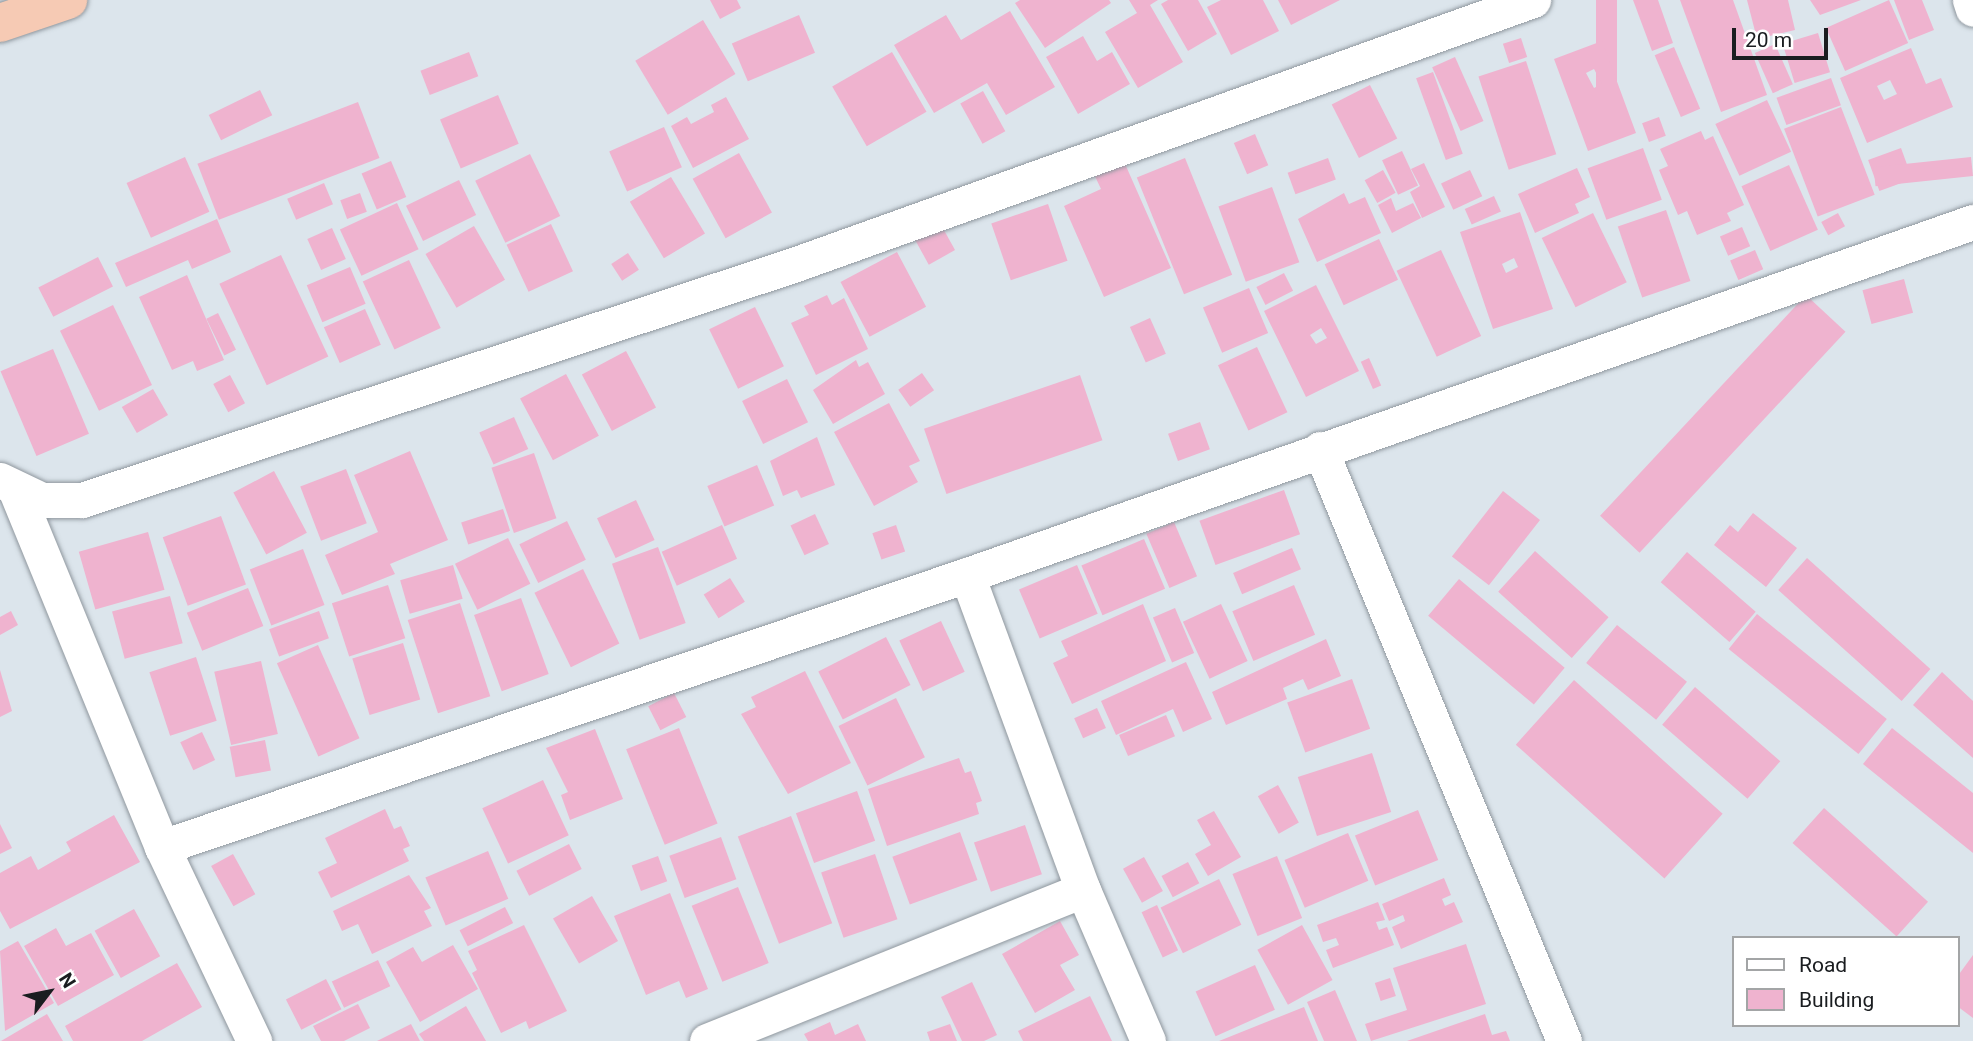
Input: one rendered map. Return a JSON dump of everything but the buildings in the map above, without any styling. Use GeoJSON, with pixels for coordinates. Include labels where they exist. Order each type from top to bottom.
{"type":"FeatureCollection","features":[{"type":"Feature","properties":{"kind":"highway"},"geometry":{"type":"LineString","coordinates":[[0,23],[68,0]]}},
{"type":"Feature","properties":{"kind":"street"},"geometry":{"type":"LineString","coordinates":[[8,486],[42,500],[82,500],[796,264],[1533,0]]}},
{"type":"Feature","properties":{"kind":"street"},"geometry":{"type":"LineString","coordinates":[[1970,0],[1973,9]]}},
{"type":"Feature","properties":{"kind":"street"},"geometry":{"type":"LineString","coordinates":[[162,847],[967,575],[1973,222]]}},
{"type":"Feature","properties":{"kind":"street"},"geometry":{"type":"LineString","coordinates":[[1320,449],[1564,1041]]}},
{"type":"Feature","properties":{"kind":"street"},"geometry":{"type":"LineString","coordinates":[[8,486],[162,847],[254,1041]]}},
{"type":"Feature","properties":{"kind":"street"},"geometry":{"type":"LineString","coordinates":[[967,575],[1083,890],[1148,1041]]}},
{"type":"Feature","properties":{"kind":"street"},"geometry":{"type":"LineString","coordinates":[[707,1041],[1083,890]]}}]}
